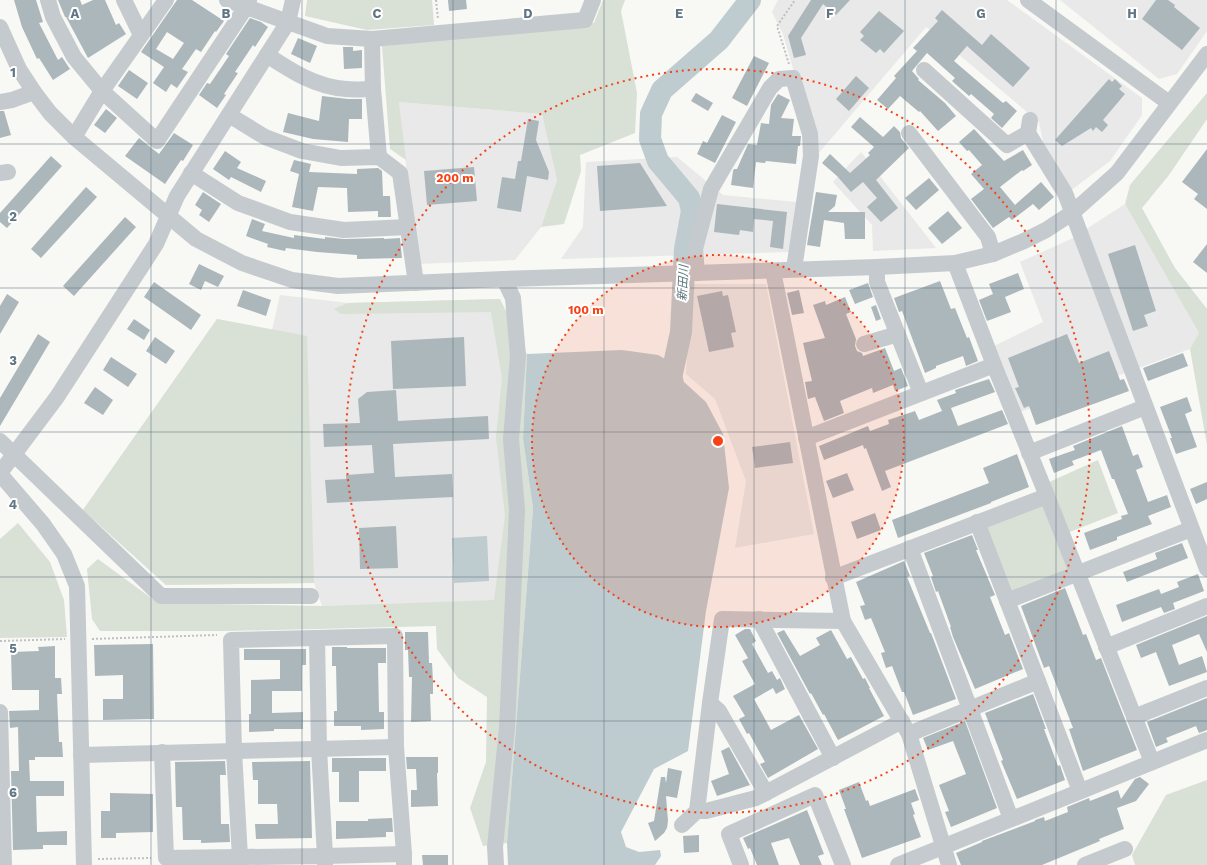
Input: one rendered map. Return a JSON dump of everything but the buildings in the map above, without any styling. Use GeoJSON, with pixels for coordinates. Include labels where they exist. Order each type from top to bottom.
{"type":"FeatureCollection","features":[{"type":"Feature","properties":{"kind":"street"},"geometry":{"type":"LineString","coordinates":[[48,0],[53,17],[74,57],[102,91],[157,141],[247,4]]}},
{"type":"Feature","properties":{"kind":"street"},"geometry":{"type":"LineString","coordinates":[[124,0],[141,35]]}},
{"type":"Feature","properties":{"kind":"street"},"geometry":{"type":"LineString","coordinates":[[74,138],[102,91],[166,0]]}},
{"type":"Feature","properties":{"kind":"street"},"geometry":{"type":"LineString","coordinates":[[227,0],[247,4],[288,22],[328,36],[372,39],[585,20],[593,0]]}},
{"type":"Feature","properties":{"kind":"street"},"geometry":{"type":"LineString","coordinates":[[88,863],[81,755],[77,586],[64,554],[43,524],[0,473],[57,397],[156,244],[177,196],[288,22],[293,0]]}},
{"type":"Feature","properties":{"kind":"street"},"geometry":{"type":"LineString","coordinates":[[1028,0],[1169,103]]}},
{"type":"Feature","properties":{"kind":"street"},"geometry":{"type":"LineString","coordinates":[[0,27],[20,69],[34,92],[50,113],[74,138],[196,239],[242,263],[292,280],[338,286],[877,267],[955,263],[993,254],[1046,230],[1072,213],[1118,173],[1207,54]]}},
{"type":"Feature","properties":{"kind":"street"},"geometry":{"type":"LineString","coordinates":[[372,39],[373,89],[379,156]]}},
{"type":"Feature","properties":{"kind":"street"},"geometry":{"type":"LineString","coordinates":[[267,55],[297,75],[320,84],[345,89],[373,89]]}},
{"type":"Feature","properties":{"kind":"street"},"geometry":{"type":"LineString","coordinates":[[924,70],[1007,145],[1029,126],[1065,193],[1207,569]]}},
{"type":"Feature","properties":{"kind":"street"},"geometry":{"type":"LineString","coordinates":[[697,273],[695,249],[711,189],[770,88],[779,80],[793,78],[810,134],[811,156],[794,269]]}},
{"type":"Feature","properties":{"kind":"street"},"geometry":{"type":"LineString","coordinates":[[0,102],[12,100],[34,92]]}},
{"type":"Feature","properties":{"kind":"street"},"geometry":{"type":"LineString","coordinates":[[229,115],[265,137],[302,151],[341,158],[379,156],[400,173],[416,283]]}},
{"type":"Feature","properties":{"kind":"street"},"geometry":{"type":"LineString","coordinates":[[909,133],[988,237],[993,254]]}},
{"type":"Feature","properties":{"kind":"street"},"geometry":{"type":"LineString","coordinates":[[191,173],[238,203],[290,222],[344,230],[408,227]]}},
{"type":"Feature","properties":{"kind":"street"},"geometry":{"type":"LineString","coordinates":[[955,263],[1152,762]]}},
{"type":"Feature","properties":{"kind":"street"},"geometry":{"type":"LineString","coordinates":[[877,267],[877,282],[921,393]]}},
{"type":"Feature","properties":{"kind":"street"},"geometry":{"type":"LineString","coordinates":[[773,271],[833,578],[843,621],[905,728],[949,865]]}},
{"type":"Feature","properties":{"kind":"street"},"geometry":{"type":"LineString","coordinates":[[496,865],[496,846],[507,728],[517,510],[512,439],[518,356],[513,298],[504,279]]}},
{"type":"Feature","properties":{"kind":"street"},"geometry":{"type":"LineString","coordinates":[[864,344],[898,334]]}},
{"type":"Feature","properties":{"kind":"street"},"geometry":{"type":"LineString","coordinates":[[806,438],[994,365]]}},
{"type":"Feature","properties":{"kind":"street"},"geometry":{"type":"LineString","coordinates":[[1029,453],[1145,407]]}},
{"type":"Feature","properties":{"kind":"street"},"geometry":{"type":"LineString","coordinates":[[0,441],[161,596],[311,596]]}},
{"type":"Feature","properties":{"kind":"street"},"geometry":{"type":"LineString","coordinates":[[833,578],[1047,496]]}},
{"type":"Feature","properties":{"kind":"street"},"geometry":{"type":"LineString","coordinates":[[976,522],[1080,791]]}},
{"type":"Feature","properties":{"kind":"street"},"geometry":{"type":"LineString","coordinates":[[1007,601],[1191,529]]}},
{"type":"Feature","properties":{"kind":"street"},"geometry":{"type":"LineString","coordinates":[[910,548],[1011,819]]}},
{"type":"Feature","properties":{"kind":"street"},"geometry":{"type":"LineString","coordinates":[[1106,647],[1207,606]]}},
{"type":"Feature","properties":{"kind":"street"},"geometry":{"type":"LineString","coordinates":[[682,825],[697,811],[722,619],[843,621]]}},
{"type":"Feature","properties":{"kind":"street"},"geometry":{"type":"LineString","coordinates":[[759,619],[833,758]]}},
{"type":"Feature","properties":{"kind":"street"},"geometry":{"type":"LineString","coordinates":[[162,752],[166,858],[240,857],[325,860],[404,860],[396,747],[395,636],[231,640],[234,751],[240,857]]}},
{"type":"Feature","properties":{"kind":"street"},"geometry":{"type":"LineString","coordinates":[[317,638],[319,749],[325,860]]}},
{"type":"Feature","properties":{"kind":"street"},"geometry":{"type":"LineString","coordinates":[[697,811],[706,811],[756,798],[833,758],[905,728],[970,708],[1038,681]]}},
{"type":"Feature","properties":{"kind":"street"},"geometry":{"type":"LineString","coordinates":[[1134,717],[1207,688]]}},
{"type":"Feature","properties":{"kind":"street"},"geometry":{"type":"LineString","coordinates":[[710,703],[719,711],[766,793]]}},
{"type":"Feature","properties":{"kind":"street"},"geometry":{"type":"LineString","coordinates":[[0,712],[4,865]]}},
{"type":"Feature","properties":{"kind":"street"},"geometry":{"type":"LineString","coordinates":[[898,865],[1207,740]]}},
{"type":"Feature","properties":{"kind":"street"},"geometry":{"type":"LineString","coordinates":[[81,755],[396,747]]}},
{"type":"Feature","properties":{"kind":"street"},"geometry":{"type":"LineString","coordinates":[[741,865],[729,834],[815,795],[843,865]]}},
{"type":"Feature","properties":{"kind":"street"},"geometry":{"type":"LineString","coordinates":[[1085,865],[1125,849]]}},
{"type":"Feature","properties":{"kind":"path"},"geometry":{"type":"LineString","coordinates":[[436,0],[439,32]]}},
{"type":"Feature","properties":{"kind":"path"},"geometry":{"type":"LineString","coordinates":[[793,78],[777,26],[795,0]]}},
{"type":"Feature","properties":{"kind":"path"},"geometry":{"type":"LineString","coordinates":[[0,641],[223,635],[231,640]]}},
{"type":"Feature","properties":{"kind":"path"},"geometry":{"type":"LineString","coordinates":[[88,863],[98,859],[166,858]]}},
{"type":"Feature","properties":{"kind":"shaded area"},"geometry":{"type":"Polygon","coordinates":[[[307,0],[432,0],[434,25],[367,30],[305,16],[307,0]]]}},
{"type":"Feature","properties":{"kind":"shaded area"},"geometry":{"type":"Polygon","coordinates":[[[603,0],[625,0],[621,11],[637,93],[635,133],[580,155],[581,171],[564,224],[541,227],[557,180],[542,114],[399,102],[406,160],[390,149],[382,46],[594,23],[603,0]]]}},
{"type":"Feature","properties":{"kind":"shaded area"},"geometry":{"type":"Polygon","coordinates":[[[778,0],[1007,0],[1142,98],[1142,115],[1110,161],[1070,191],[1045,152],[1039,122],[926,27],[818,154],[783,34],[772,12],[778,0]]]}},
{"type":"Feature","properties":{"kind":"shaded area"},"geometry":{"type":"Polygon","coordinates":[[[1060,0],[1207,0],[1207,31],[1177,74],[1159,79],[1060,0]]]}},
{"type":"Feature","properties":{"kind":"shaded area"},"geometry":{"type":"Polygon","coordinates":[[[1207,93],[1207,119],[1169,175],[1142,208],[1175,268],[1207,309],[1207,445],[1190,349],[1199,333],[1125,204],[1130,185],[1207,93]]]}},
{"type":"Feature","properties":{"kind":"shaded area"},"geometry":{"type":"Polygon","coordinates":[[[399,102],[542,114],[557,180],[541,227],[515,260],[417,264],[399,102]]]}},
{"type":"Feature","properties":{"kind":"shaded area"},"geometry":{"type":"Polygon","coordinates":[[[861,152],[936,248],[873,251],[872,225],[833,182],[861,152]]]}},
{"type":"Feature","properties":{"kind":"shaded area"},"geometry":{"type":"Polygon","coordinates":[[[677,157],[723,195],[796,202],[790,252],[561,259],[583,227],[586,162],[677,157]]]}},
{"type":"Feature","properties":{"kind":"shaded area"},"geometry":{"type":"Polygon","coordinates":[[[1125,204],[1199,333],[1190,349],[1020,412],[994,346],[1043,322],[1020,262],[1071,239],[1125,204]]]}},
{"type":"Feature","properties":{"kind":"shaded area"},"geometry":{"type":"Polygon","coordinates":[[[691,284],[766,284],[814,534],[735,548],[746,481],[715,399],[686,374],[691,284]]]}},
{"type":"Feature","properties":{"kind":"shaded area"},"geometry":{"type":"Polygon","coordinates":[[[280,295],[348,303],[500,299],[513,515],[504,600],[322,606],[314,583],[166,585],[83,510],[217,319],[272,330],[280,295]]]}},
{"type":"Feature","properties":{"kind":"shaded area"},"geometry":{"type":"Polygon","coordinates":[[[500,299],[527,354],[523,439],[533,508],[507,843],[483,846],[470,808],[486,762],[487,697],[458,678],[437,649],[436,626],[228,631],[100,631],[92,619],[87,569],[98,559],[158,603],[322,606],[494,600],[505,516],[496,437],[502,378],[491,312],[341,314],[334,309],[348,303],[500,299]]]}},
{"type":"Feature","properties":{"kind":"shaded area"},"geometry":{"type":"Polygon","coordinates":[[[217,319],[307,336],[314,583],[166,585],[83,510],[217,319]]]}},
{"type":"Feature","properties":{"kind":"shaded area"},"geometry":{"type":"Polygon","coordinates":[[[622,350],[658,355],[680,367],[684,382],[706,402],[723,434],[729,488],[706,611],[688,751],[654,769],[621,832],[626,847],[639,852],[660,850],[661,856],[655,865],[508,865],[507,843],[533,508],[523,439],[527,354],[622,350]]]}},
{"type":"Feature","properties":{"kind":"shaded area"},"geometry":{"type":"Polygon","coordinates":[[[1098,460],[1118,513],[1057,537],[1069,572],[1011,595],[982,524],[1052,497],[1047,483],[1098,460]]]}},
{"type":"Feature","properties":{"kind":"shaded area"},"geometry":{"type":"Polygon","coordinates":[[[18,523],[50,562],[64,600],[67,637],[0,638],[0,539],[18,523]]]}},
{"type":"Feature","properties":{"kind":"shaded area"},"geometry":{"type":"Polygon","coordinates":[[[487,536],[489,581],[454,583],[452,538],[487,536]]]}},
{"type":"Feature","properties":{"kind":"shaded area"},"geometry":{"type":"Polygon","coordinates":[[[1207,780],[1207,865],[1135,865],[1132,855],[1166,795],[1207,780]]]}},
{"type":"Feature","properties":{"kind":"waterway","name":"新田川"},"geometry":{"type":"LineString","coordinates":[[668,392],[681,332],[685,249],[692,211],[689,198],[658,161],[650,139],[651,114],[662,90],[719,40],[750,0]]}}]}
